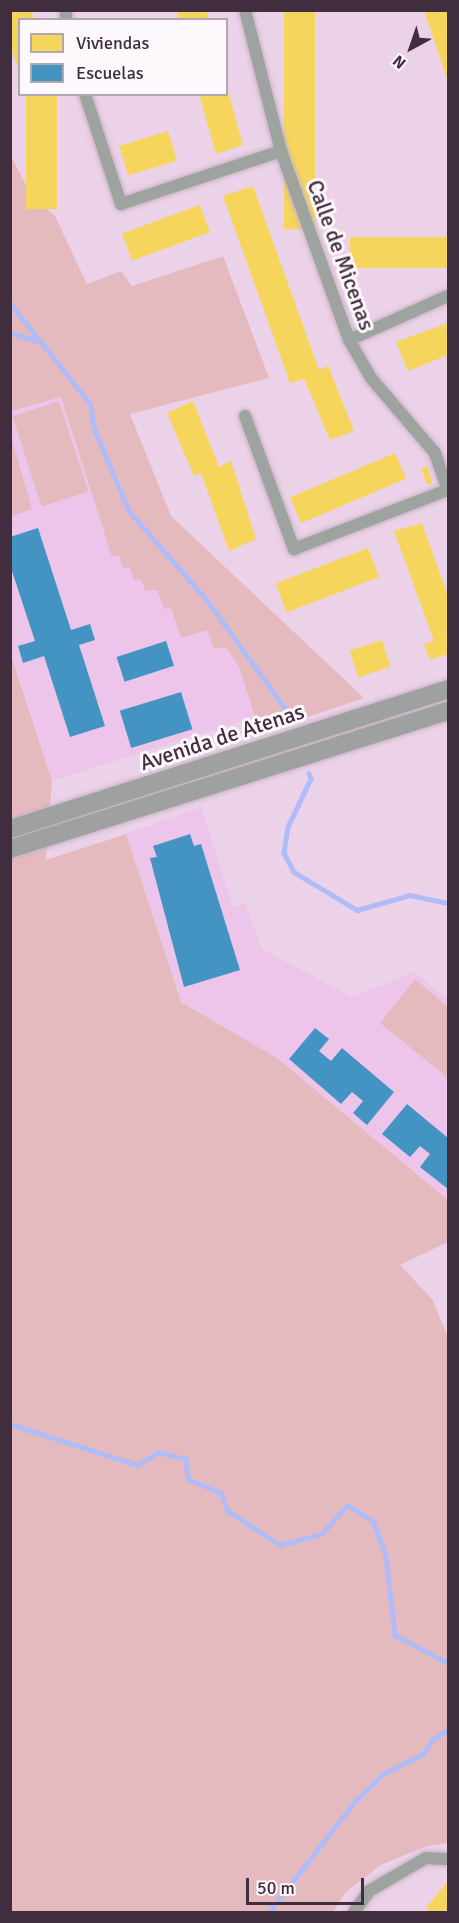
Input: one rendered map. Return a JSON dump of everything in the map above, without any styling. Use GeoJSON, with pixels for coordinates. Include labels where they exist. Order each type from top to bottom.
{"type":"FeatureCollection","features":[{"type":"Feature","properties":{"kind":"main road","name":"Avenida de Atenas"},"geometry":{"type":"LineString","coordinates":[[10,829],[448,689]]}},
{"type":"Feature","properties":{"kind":"main road","name":"Avenida de Atenas"},"geometry":{"type":"LineString","coordinates":[[10,849],[448,711]]}},
{"type":"Feature","properties":{"kind":"street","name":"Calle de Micenas"},"geometry":{"type":"LineString","coordinates":[[245,10],[281,151],[349,340],[371,378],[435,453],[448,490]]}},
{"type":"Feature","properties":{"kind":"street"},"geometry":{"type":"LineString","coordinates":[[86,96],[121,204],[281,151]]}},
{"type":"Feature","properties":{"kind":"street"},"geometry":{"type":"LineString","coordinates":[[349,340],[448,296]]}},
{"type":"Feature","properties":{"kind":"street"},"geometry":{"type":"LineString","coordinates":[[245,416],[294,549],[448,490]]}},
{"type":"Feature","properties":{"kind":"street"},"geometry":{"type":"LineString","coordinates":[[354,1912],[369,1891],[426,1858],[448,1858]]}},
{"type":"Feature","properties":{"kind":"shaded area"},"geometry":{"type":"Polygon","coordinates":[[[10,154],[32,197],[55,216],[87,284],[121,271],[132,286],[223,256],[269,378],[130,414],[171,516],[364,698],[305,718],[255,717],[239,667],[226,647],[214,649],[207,630],[181,638],[171,608],[164,609],[157,590],[145,591],[141,579],[134,580],[130,568],[123,568],[119,555],[112,557],[61,397],[11,411],[10,154]]]}},
{"type":"Feature","properties":{"kind":"shaded area"},"geometry":{"type":"Polygon","coordinates":[[[61,397],[113,557],[119,555],[157,589],[164,609],[171,608],[207,629],[226,646],[239,667],[255,717],[52,781],[11,651],[10,411],[61,397]]]}},
{"type":"Feature","properties":{"kind":"shaded area"},"geometry":{"type":"Polygon","coordinates":[[[59,401],[88,491],[42,506],[12,416],[59,401]]]}},
{"type":"Feature","properties":{"kind":"shaded area"},"geometry":{"type":"Polygon","coordinates":[[[11,436],[32,509],[10,516],[11,436]]]}},
{"type":"Feature","properties":{"kind":"shaded area"},"geometry":{"type":"Polygon","coordinates":[[[10,651],[52,781],[46,860],[126,834],[181,1002],[277,1058],[448,1200],[448,1242],[400,1265],[432,1299],[448,1337],[448,1843],[427,1846],[381,1865],[346,1892],[333,1912],[11,1912],[10,651]]]}},
{"type":"Feature","properties":{"kind":"shaded area"},"geometry":{"type":"Polygon","coordinates":[[[201,807],[233,907],[245,903],[262,949],[352,997],[414,972],[448,1000],[448,1200],[277,1058],[181,1002],[126,834],[201,807]]]}},
{"type":"Feature","properties":{"kind":"shaded area"},"geometry":{"type":"Polygon","coordinates":[[[415,979],[448,1007],[448,1078],[380,1023],[415,979]]]}},
{"type":"Feature","properties":{"kind":"building: Viviendas"},"geometry":{"type":"Polygon","coordinates":[[[10,10],[31,10],[33,18],[18,18],[18,69],[10,45],[10,10]]]}},
{"type":"Feature","properties":{"kind":"building: Viviendas"},"geometry":{"type":"Polygon","coordinates":[[[176,10],[206,10],[208,18],[178,18],[176,10]]]}},
{"type":"Feature","properties":{"kind":"building: Viviendas"},"geometry":{"type":"Polygon","coordinates":[[[284,10],[315,10],[315,229],[284,229],[284,10]]]}},
{"type":"Feature","properties":{"kind":"building: Viviendas"},"geometry":{"type":"Polygon","coordinates":[[[424,10],[448,10],[448,82],[424,10]]]}},
{"type":"Feature","properties":{"kind":"building: Viviendas"},"geometry":{"type":"Polygon","coordinates":[[[228,91],[243,145],[216,154],[200,96],[228,96],[228,91]]]}},
{"type":"Feature","properties":{"kind":"building: Viviendas"},"geometry":{"type":"Polygon","coordinates":[[[26,96],[57,96],[57,209],[26,209],[26,96]]]}},
{"type":"Feature","properties":{"kind":"building: Viviendas"},"geometry":{"type":"Polygon","coordinates":[[[168,131],[177,161],[128,176],[119,146],[168,131]]]}},
{"type":"Feature","properties":{"kind":"building: Viviendas"},"geometry":{"type":"Polygon","coordinates":[[[253,186],[319,370],[328,366],[354,431],[330,440],[304,379],[290,383],[223,196],[253,186]]]}},
{"type":"Feature","properties":{"kind":"building: Viviendas"},"geometry":{"type":"Polygon","coordinates":[[[200,205],[210,232],[132,261],[122,233],[200,205]]]}},
{"type":"Feature","properties":{"kind":"building: Viviendas"},"geometry":{"type":"Polygon","coordinates":[[[350,237],[448,237],[448,268],[350,268],[350,237]]]}},
{"type":"Feature","properties":{"kind":"building: Viviendas"},"geometry":{"type":"Polygon","coordinates":[[[448,323],[448,355],[408,371],[396,342],[448,323]]]}},
{"type":"Feature","properties":{"kind":"building: Viviendas"},"geometry":{"type":"Polygon","coordinates":[[[193,401],[219,467],[231,461],[256,539],[229,551],[201,473],[194,476],[167,413],[193,401]]]}},
{"type":"Feature","properties":{"kind":"building: Viviendas"},"geometry":{"type":"Polygon","coordinates":[[[395,453],[406,479],[301,523],[290,498],[395,453]]]}},
{"type":"Feature","properties":{"kind":"building: Viviendas"},"geometry":{"type":"Polygon","coordinates":[[[428,467],[432,483],[427,485],[421,468],[428,467]]]}},
{"type":"Feature","properties":{"kind":"building: Viviendas"},"geometry":{"type":"Polygon","coordinates":[[[422,523],[448,596],[448,654],[430,660],[424,644],[434,641],[394,531],[422,523]]]}},
{"type":"Feature","properties":{"kind":"building: Viviendas"},"geometry":{"type":"Polygon","coordinates":[[[368,548],[379,577],[287,612],[276,583],[368,548]]]}},
{"type":"Feature","properties":{"kind":"building: Viviendas"},"geometry":{"type":"Polygon","coordinates":[[[382,640],[391,667],[358,677],[350,651],[382,640]]]}},
{"type":"Feature","properties":{"kind":"building: Viviendas"},"geometry":{"type":"Polygon","coordinates":[[[448,1881],[448,1910],[431,1912],[426,1908],[448,1881]]]}},
{"type":"Feature","properties":{"kind":"building: Escuelas"},"geometry":{"type":"Polygon","coordinates":[[[38,528],[71,630],[90,624],[95,640],[79,645],[105,726],[70,737],[44,656],[23,663],[18,646],[35,641],[10,565],[10,537],[38,528]]]}},
{"type":"Feature","properties":{"kind":"building: Escuelas"},"geometry":{"type":"Polygon","coordinates":[[[166,641],[174,666],[125,682],[117,657],[166,641]]]}},
{"type":"Feature","properties":{"kind":"building: Escuelas"},"geometry":{"type":"Polygon","coordinates":[[[181,692],[192,729],[131,748],[120,711],[181,692]]]}},
{"type":"Feature","properties":{"kind":"building: Escuelas"},"geometry":{"type":"Polygon","coordinates":[[[190,834],[194,846],[201,844],[240,970],[184,987],[150,858],[157,857],[153,846],[190,834]]]}},
{"type":"Feature","properties":{"kind":"building: Escuelas"},"geometry":{"type":"Polygon","coordinates":[[[315,1028],[329,1039],[319,1051],[331,1061],[342,1048],[394,1092],[367,1125],[353,1113],[363,1101],[352,1092],[341,1104],[289,1059],[315,1028]]]}},
{"type":"Feature","properties":{"kind":"building: Escuelas"},"geometry":{"type":"Polygon","coordinates":[[[407,1104],[448,1138],[448,1189],[420,1167],[430,1154],[420,1146],[410,1157],[382,1134],[407,1104]]]}},
{"type":"Feature","properties":{"kind":"waterway"},"geometry":{"type":"LineString","coordinates":[[10,303],[91,405],[94,428],[129,511],[207,600],[285,708]]}},
{"type":"Feature","properties":{"kind":"waterway"},"geometry":{"type":"LineString","coordinates":[[10,333],[42,342]]}},
{"type":"Feature","properties":{"kind":"waterway"},"geometry":{"type":"LineString","coordinates":[[309,773],[311,779],[288,827],[284,853],[294,872],[357,910],[410,895],[448,903]]}},
{"type":"Feature","properties":{"kind":"waterway"},"geometry":{"type":"LineString","coordinates":[[10,1424],[138,1465],[158,1452],[186,1459],[188,1479],[221,1493],[228,1511],[280,1545],[322,1534],[347,1505],[373,1521],[386,1555],[395,1635],[448,1663]]}},
{"type":"Feature","properties":{"kind":"waterway"},"geometry":{"type":"LineString","coordinates":[[269,1912],[356,1800],[383,1774],[423,1754],[432,1740],[446,1731]]}}]}
